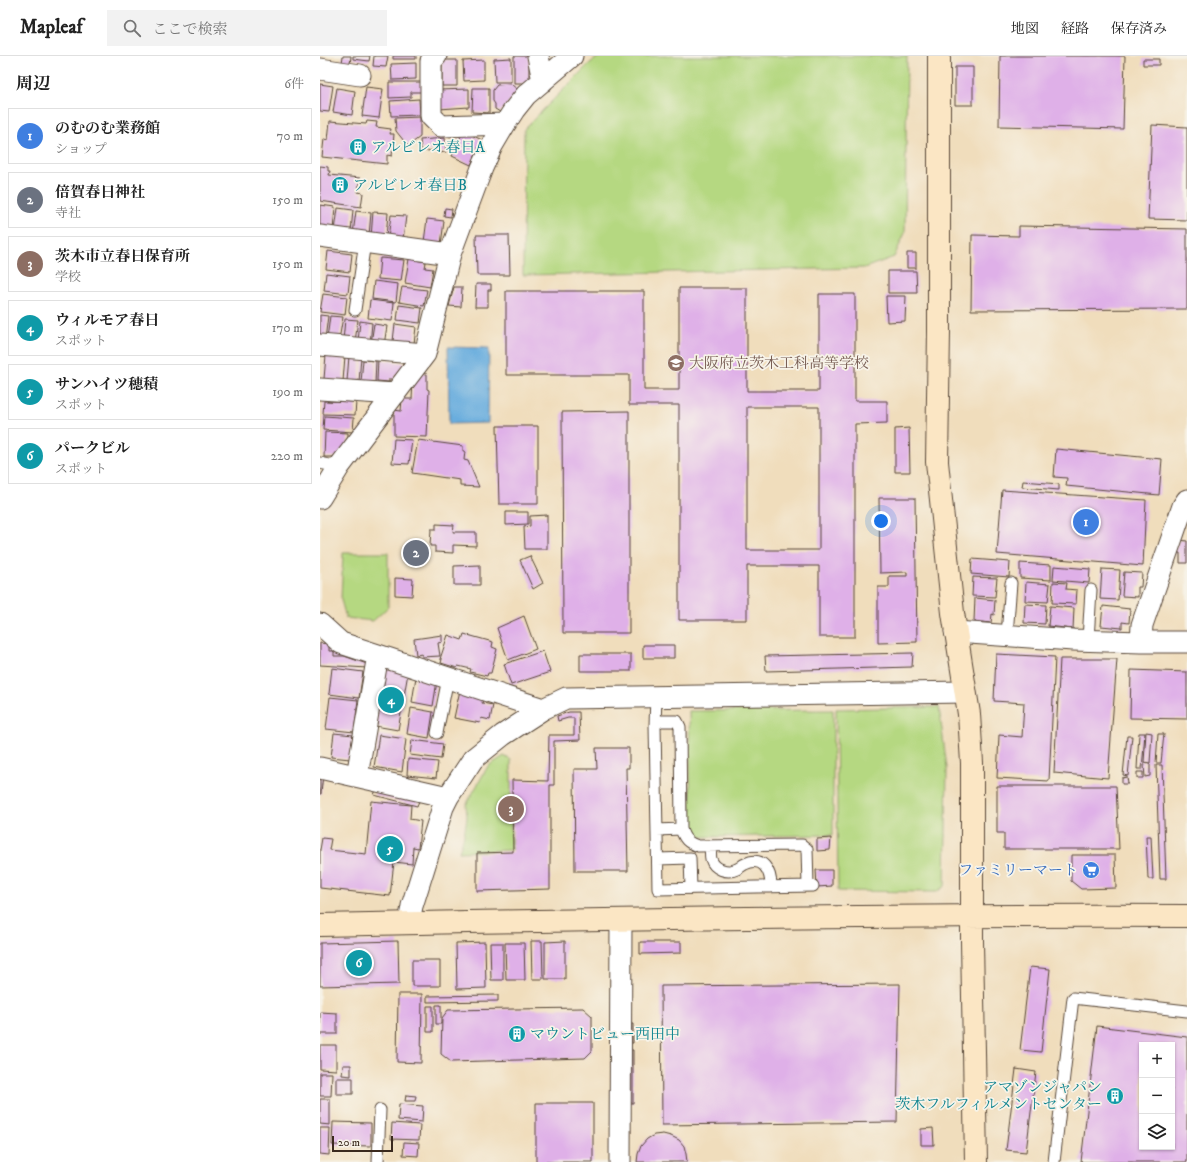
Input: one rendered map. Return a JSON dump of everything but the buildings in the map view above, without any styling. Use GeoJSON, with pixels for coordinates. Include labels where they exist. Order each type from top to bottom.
{"type":"FeatureCollection","features":[{"type":"Feature","properties":{"kind":"street"},"geometry":{"type":"LineString","coordinates":[[436,56],[430,61],[431,116],[441,126],[505,124]]}},
{"type":"Feature","properties":{"kind":"street"},"geometry":{"type":"LineString","coordinates":[[538,56],[543,81]]}},
{"type":"Feature","properties":{"kind":"street"},"geometry":{"type":"LineString","coordinates":[[320,498],[330,465],[395,394],[425,354],[450,254],[482,168],[492,146],[514,110],[526,95],[572,56]]}},
{"type":"Feature","properties":{"kind":"street"},"geometry":{"type":"LineString","coordinates":[[939,56],[939,323],[937,462],[955,632],[969,714],[972,763],[976,1162]]}},
{"type":"Feature","properties":{"kind":"street"},"geometry":{"type":"LineString","coordinates":[[320,69],[360,75]]}},
{"type":"Feature","properties":{"kind":"street"},"geometry":{"type":"LineString","coordinates":[[320,236],[450,254]]}},
{"type":"Feature","properties":{"kind":"street"},"geometry":{"type":"LineString","coordinates":[[320,345],[425,354]]}},
{"type":"Feature","properties":{"kind":"street"},"geometry":{"type":"LineString","coordinates":[[320,389],[395,394]]}},
{"type":"Feature","properties":{"kind":"street"},"geometry":{"type":"LineString","coordinates":[[1141,642],[1142,624],[1183,506],[1187,500]]}},
{"type":"Feature","properties":{"kind":"street"},"geometry":{"type":"LineString","coordinates":[[320,624],[342,643],[543,709]]}},
{"type":"Feature","properties":{"kind":"street"},"geometry":{"type":"LineString","coordinates":[[955,632],[1088,640],[1187,642]]}},
{"type":"Feature","properties":{"kind":"street"},"geometry":{"type":"LineString","coordinates":[[357,776],[378,655]]}},
{"type":"Feature","properties":{"kind":"street"},"geometry":{"type":"LineString","coordinates":[[408,923],[443,807],[473,759],[503,734],[543,709],[566,698],[965,692]]}},
{"type":"Feature","properties":{"kind":"street"},"geometry":{"type":"LineString","coordinates":[[320,768],[448,797]]}},
{"type":"Feature","properties":{"kind":"street"},"geometry":{"type":"LineString","coordinates":[[320,925],[973,916],[1187,916]]}},
{"type":"Feature","properties":{"kind":"street"},"geometry":{"type":"LineString","coordinates":[[620,1162],[622,920]]}},
{"type":"Feature","properties":{"kind":"lane"},"geometry":{"type":"LineString","coordinates":[[355,310],[364,242]]}},
{"type":"Feature","properties":{"kind":"lane"},"geometry":{"type":"LineString","coordinates":[[1007,635],[1011,583]]}},
{"type":"Feature","properties":{"kind":"lane"},"geometry":{"type":"LineString","coordinates":[[1088,640],[1091,590]]}},
{"type":"Feature","properties":{"kind":"lane"},"geometry":{"type":"LineString","coordinates":[[437,733],[448,678]]}},
{"type":"Feature","properties":{"kind":"lane"},"geometry":{"type":"LineString","coordinates":[[655,725],[660,721],[677,721],[680,727],[681,829],[684,839],[698,846],[802,844],[807,849],[811,886],[658,889],[655,725],[656,697]]}},
{"type":"Feature","properties":{"kind":"lane"},"geometry":{"type":"LineString","coordinates":[[657,830],[681,829]]}},
{"type":"Feature","properties":{"kind":"lane"},"geometry":{"type":"LineString","coordinates":[[710,846],[712,860],[717,867],[722,870],[730,871],[738,869],[743,864],[750,862],[759,862],[766,866],[771,879],[771,887]]}},
{"type":"Feature","properties":{"kind":"lane"},"geometry":{"type":"LineString","coordinates":[[658,859],[690,858],[690,888]]}},
{"type":"Feature","properties":{"kind":"lane"},"geometry":{"type":"LineString","coordinates":[[1054,1162],[1073,998],[1187,1012]]}},
{"type":"Feature","properties":{"kind":"lane"},"geometry":{"type":"LineString","coordinates":[[378,1162],[380,1110]]}},
{"type":"Feature","properties":{"kind":"green space"},"geometry":{"type":"Polygon","coordinates":[[[600,56],[907,56],[905,233],[894,257],[864,268],[523,275],[524,129],[590,63],[600,56]]]}},
{"type":"Feature","properties":{"kind":"green space"},"geometry":{"type":"Polygon","coordinates":[[[343,553],[388,553],[388,607],[373,621],[346,618],[341,600],[343,553]]]}},
{"type":"Feature","properties":{"kind":"green space"},"geometry":{"type":"Polygon","coordinates":[[[939,707],[947,768],[945,886],[936,892],[838,891],[836,709],[939,707]]]}},
{"type":"Feature","properties":{"kind":"green space"},"geometry":{"type":"Polygon","coordinates":[[[833,710],[833,835],[699,837],[691,828],[689,711],[833,710]]]}},
{"type":"Feature","properties":{"kind":"green space"},"geometry":{"type":"Polygon","coordinates":[[[504,756],[511,760],[511,850],[459,852],[467,817],[466,805],[488,766],[504,756]]]}},
{"type":"Feature","properties":{"kind":"water"},"geometry":{"type":"Polygon","coordinates":[[[448,347],[489,348],[488,423],[449,424],[448,347]]]}},
{"type":"Feature","properties":{"kind":"place","name":"アルビレオ春日A"},"geometry":{"type":"Point","coordinates":[358,147]}},
{"type":"Feature","properties":{"kind":"place","name":"アルビレオ春日B"},"geometry":{"type":"Point","coordinates":[340,185]}},
{"type":"Feature","properties":{"kind":"place","name":"大阪府立茨木工科高等学校"},"geometry":{"type":"Point","coordinates":[676,363]}},
{"type":"Feature","properties":{"kind":"place","name":"のむのむ業務館"},"geometry":{"type":"Point","coordinates":[1086,522]}},
{"type":"Feature","properties":{"kind":"place","name":"倍賀春日神社"},"geometry":{"type":"Point","coordinates":[416,553]}},
{"type":"Feature","properties":{"kind":"place","name":"ウィルモア春日"},"geometry":{"type":"Point","coordinates":[391,700]}},
{"type":"Feature","properties":{"kind":"place","name":"茨木市立春日保育所"},"geometry":{"type":"Point","coordinates":[511,809]}},
{"type":"Feature","properties":{"kind":"place","name":"サンハイツ穂積"},"geometry":{"type":"Point","coordinates":[390,849]}},
{"type":"Feature","properties":{"kind":"place","name":"ファミリーマート"},"geometry":{"type":"Point","coordinates":[1091,870]}},
{"type":"Feature","properties":{"kind":"place","name":"パークビル"},"geometry":{"type":"Point","coordinates":[359,963]}},
{"type":"Feature","properties":{"kind":"place","name":"マウントビュー西田中"},"geometry":{"type":"Point","coordinates":[517,1034]}},
{"type":"Feature","properties":{"kind":"place","name":"アマゾンジャパン 茨木フルフィルメントセンター"},"geometry":{"type":"Point","coordinates":[1115,1096]}}]}
